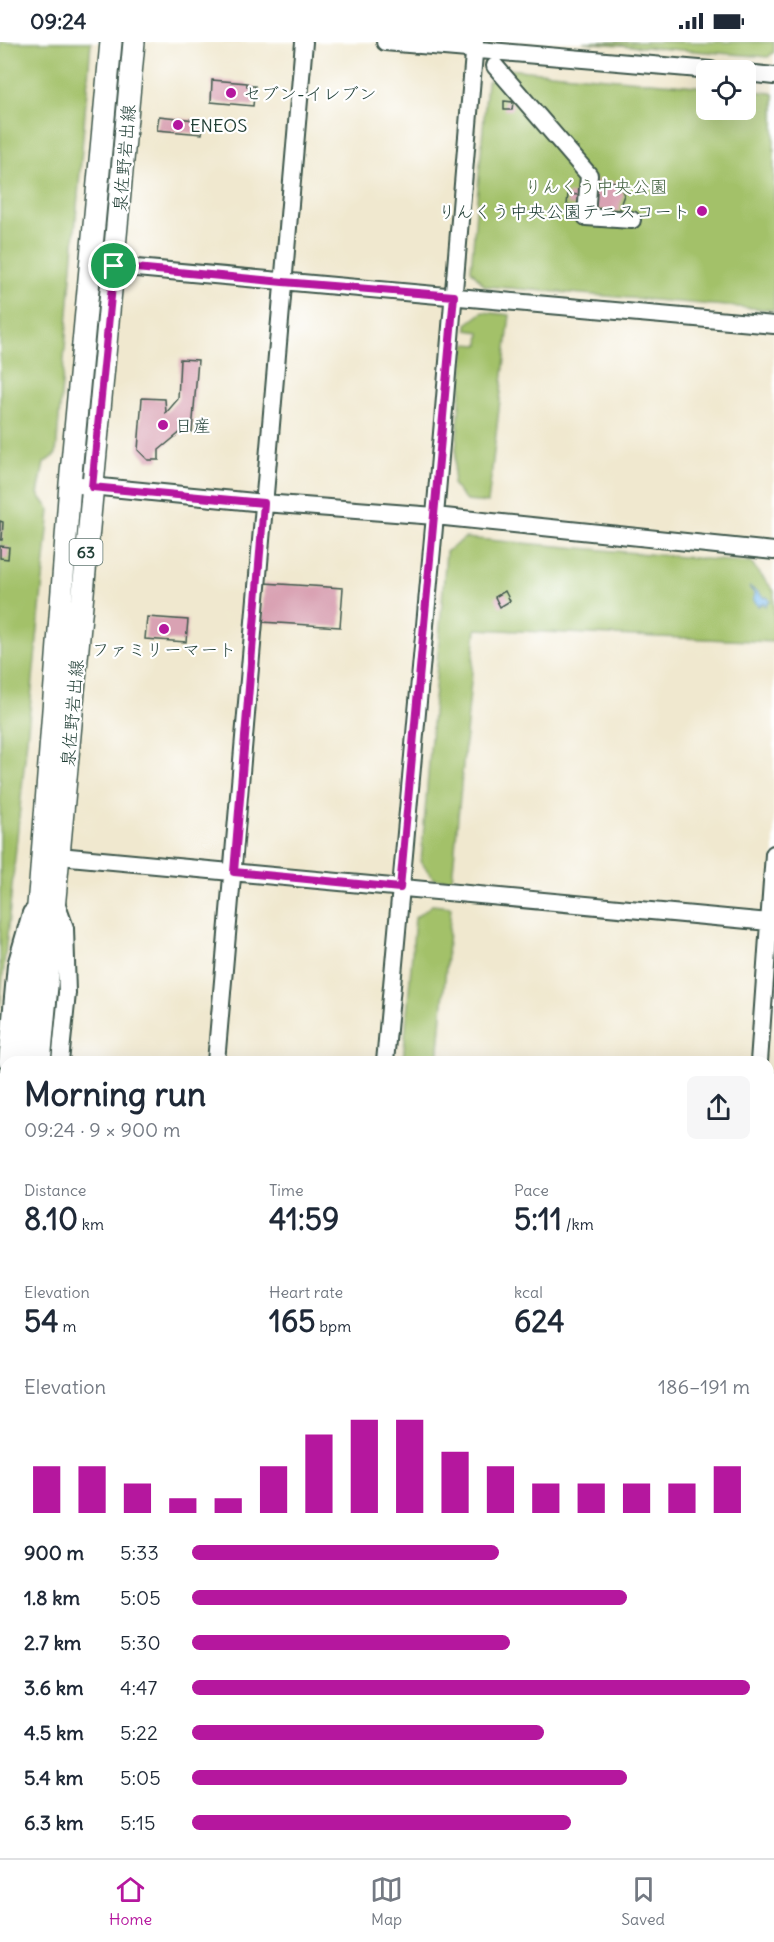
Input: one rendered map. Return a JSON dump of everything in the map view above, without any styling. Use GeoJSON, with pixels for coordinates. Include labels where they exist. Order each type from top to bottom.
{"type":"FeatureCollection","features":[{"type":"Feature","properties":{"kind":"main road","name":"泉佐野岩出線"},"geometry":{"type":"LineString","coordinates":[[40,1056],[47,890],[70,484],[111,42]]}},
{"type":"Feature","properties":{"kind":"main road","name":"泉佐野岩出線"},"geometry":{"type":"LineString","coordinates":[[25,1056],[47,890],[59,856],[134,42]]}},
{"type":"Feature","properties":{"kind":"street"},"geometry":{"type":"LineString","coordinates":[[217,1056],[304,42]]}},
{"type":"Feature","properties":{"kind":"street"},"geometry":{"type":"LineString","coordinates":[[385,42],[475,46],[696,68]]}},
{"type":"Feature","properties":{"kind":"street"},"geometry":{"type":"LineString","coordinates":[[386,1056],[475,46]]}},
{"type":"Feature","properties":{"kind":"street"},"geometry":{"type":"LineString","coordinates":[[495,66],[590,175],[586,217],[632,220]]}},
{"type":"Feature","properties":{"kind":"street"},"geometry":{"type":"LineString","coordinates":[[756,74],[774,76]]}},
{"type":"Feature","properties":{"kind":"street"},"geometry":{"type":"LineString","coordinates":[[114,266],[774,325]]}},
{"type":"Feature","properties":{"kind":"street"},"geometry":{"type":"LineString","coordinates":[[70,484],[264,503],[435,516],[774,551]]}},
{"type":"Feature","properties":{"kind":"street"},"geometry":{"type":"LineString","coordinates":[[759,1056],[774,854]]}},
{"type":"Feature","properties":{"kind":"street"},"geometry":{"type":"LineString","coordinates":[[59,856],[769,922]]}},
{"type":"Feature","properties":{"kind":"street"},"geometry":{"type":"LineString","coordinates":[[8,1056],[16,965],[47,890]]}},
{"type":"Feature","properties":{"kind":"street"},"geometry":{"type":"LineString","coordinates":[[47,890],[65,928],[67,993],[61,1056]]}},
{"type":"Feature","properties":{"kind":"green space"},"geometry":{"type":"Polygon","coordinates":[[[0,42],[91,42],[56,454],[44,463],[38,494],[50,510],[0,1006],[0,42]]]}},
{"type":"Feature","properties":{"kind":"green space"},"geometry":{"type":"Polygon","coordinates":[[[583,42],[774,42],[774,52],[768,57],[583,42]]]}},
{"type":"Feature","properties":{"kind":"green space","name":"りんくう中央公園"},"geometry":{"type":"Polygon","coordinates":[[[506,69],[696,86],[696,120],[756,120],[756,91],[772,93],[774,95],[774,310],[485,286],[471,270],[487,82],[506,69]]]}},
{"type":"Feature","properties":{"kind":"green space"},"geometry":{"type":"Polygon","coordinates":[[[483,312],[510,315],[488,503],[466,501],[453,485],[465,344],[479,345],[480,332],[467,330],[467,324],[483,312]]]}},
{"type":"Feature","properties":{"kind":"green space"},"geometry":{"type":"Polygon","coordinates":[[[465,538],[751,563],[774,591],[774,642],[476,629],[452,880],[434,879],[421,862],[446,552],[465,538]]]}},
{"type":"Feature","properties":{"kind":"green space"},"geometry":{"type":"Polygon","coordinates":[[[432,905],[451,907],[439,1056],[404,1056],[415,918],[432,905]]]}},
{"type":"Feature","properties":{"kind":"water"},"geometry":{"type":"Polygon","coordinates":[[[749,587],[770,601],[765,606],[763,603],[758,606],[753,599],[755,594],[749,587]]]}},
{"type":"Feature","properties":{"kind":"building"},"geometry":{"type":"Polygon","coordinates":[[[212,80],[247,83],[247,86],[255,86],[253,106],[211,102],[212,80]]]}},
{"type":"Feature","properties":{"kind":"building"},"geometry":{"type":"Polygon","coordinates":[[[504,101],[513,102],[512,110],[504,110],[504,101]]]}},
{"type":"Feature","properties":{"kind":"building"},"geometry":{"type":"Polygon","coordinates":[[[159,116],[204,121],[202,134],[157,130],[159,116]]]}},
{"type":"Feature","properties":{"kind":"building"},"geometry":{"type":"Polygon","coordinates":[[[595,178],[600,185],[612,181],[620,185],[624,195],[620,212],[591,209],[595,178]]]}},
{"type":"Feature","properties":{"kind":"building"},"geometry":{"type":"Polygon","coordinates":[[[568,194],[579,195],[578,206],[567,205],[568,194]]]}},
{"type":"Feature","properties":{"kind":"building"},"geometry":{"type":"Polygon","coordinates":[[[180,359],[198,360],[192,432],[182,431],[159,450],[159,460],[148,460],[138,450],[142,398],[165,399],[166,413],[178,399],[180,359]]]}},
{"type":"Feature","properties":{"kind":"building"},"geometry":{"type":"Polygon","coordinates":[[[0,521],[3,522],[2,540],[0,540],[0,521]]]}},
{"type":"Feature","properties":{"kind":"building"},"geometry":{"type":"Polygon","coordinates":[[[0,546],[9,547],[8,559],[0,558],[0,546]]]}},
{"type":"Feature","properties":{"kind":"building"},"geometry":{"type":"Polygon","coordinates":[[[264,583],[343,588],[340,627],[262,622],[264,583]]]}},
{"type":"Feature","properties":{"kind":"building"},"geometry":{"type":"Polygon","coordinates":[[[505,591],[510,601],[500,607],[495,597],[505,591]]]}},
{"type":"Feature","properties":{"kind":"building"},"geometry":{"type":"Polygon","coordinates":[[[147,617],[188,620],[186,642],[145,639],[147,617]]]}},
{"type":"Feature","properties":{"kind":"place","name":"セブン-イレブン"},"geometry":{"type":"Point","coordinates":[231,93]}},
{"type":"Feature","properties":{"kind":"place","name":"ENEOS"},"geometry":{"type":"Point","coordinates":[178,125]}},
{"type":"Feature","properties":{"kind":"place","name":"りんくう中央公園テニスコート"},"geometry":{"type":"Point","coordinates":[702,211]}},
{"type":"Feature","properties":{"kind":"place","name":"日産"},"geometry":{"type":"Point","coordinates":[163,425]}},
{"type":"Feature","properties":{"kind":"place","name":"ファミリーマート"},"geometry":{"type":"Point","coordinates":[164,629]}},
{"type":"Feature","properties":{"kind":"route"},"geometry":{"type":"LineString","coordinates":[[114,266],[454,296],[400,888],[234,872],[264,503],[92,487],[114,266]]}}]}
